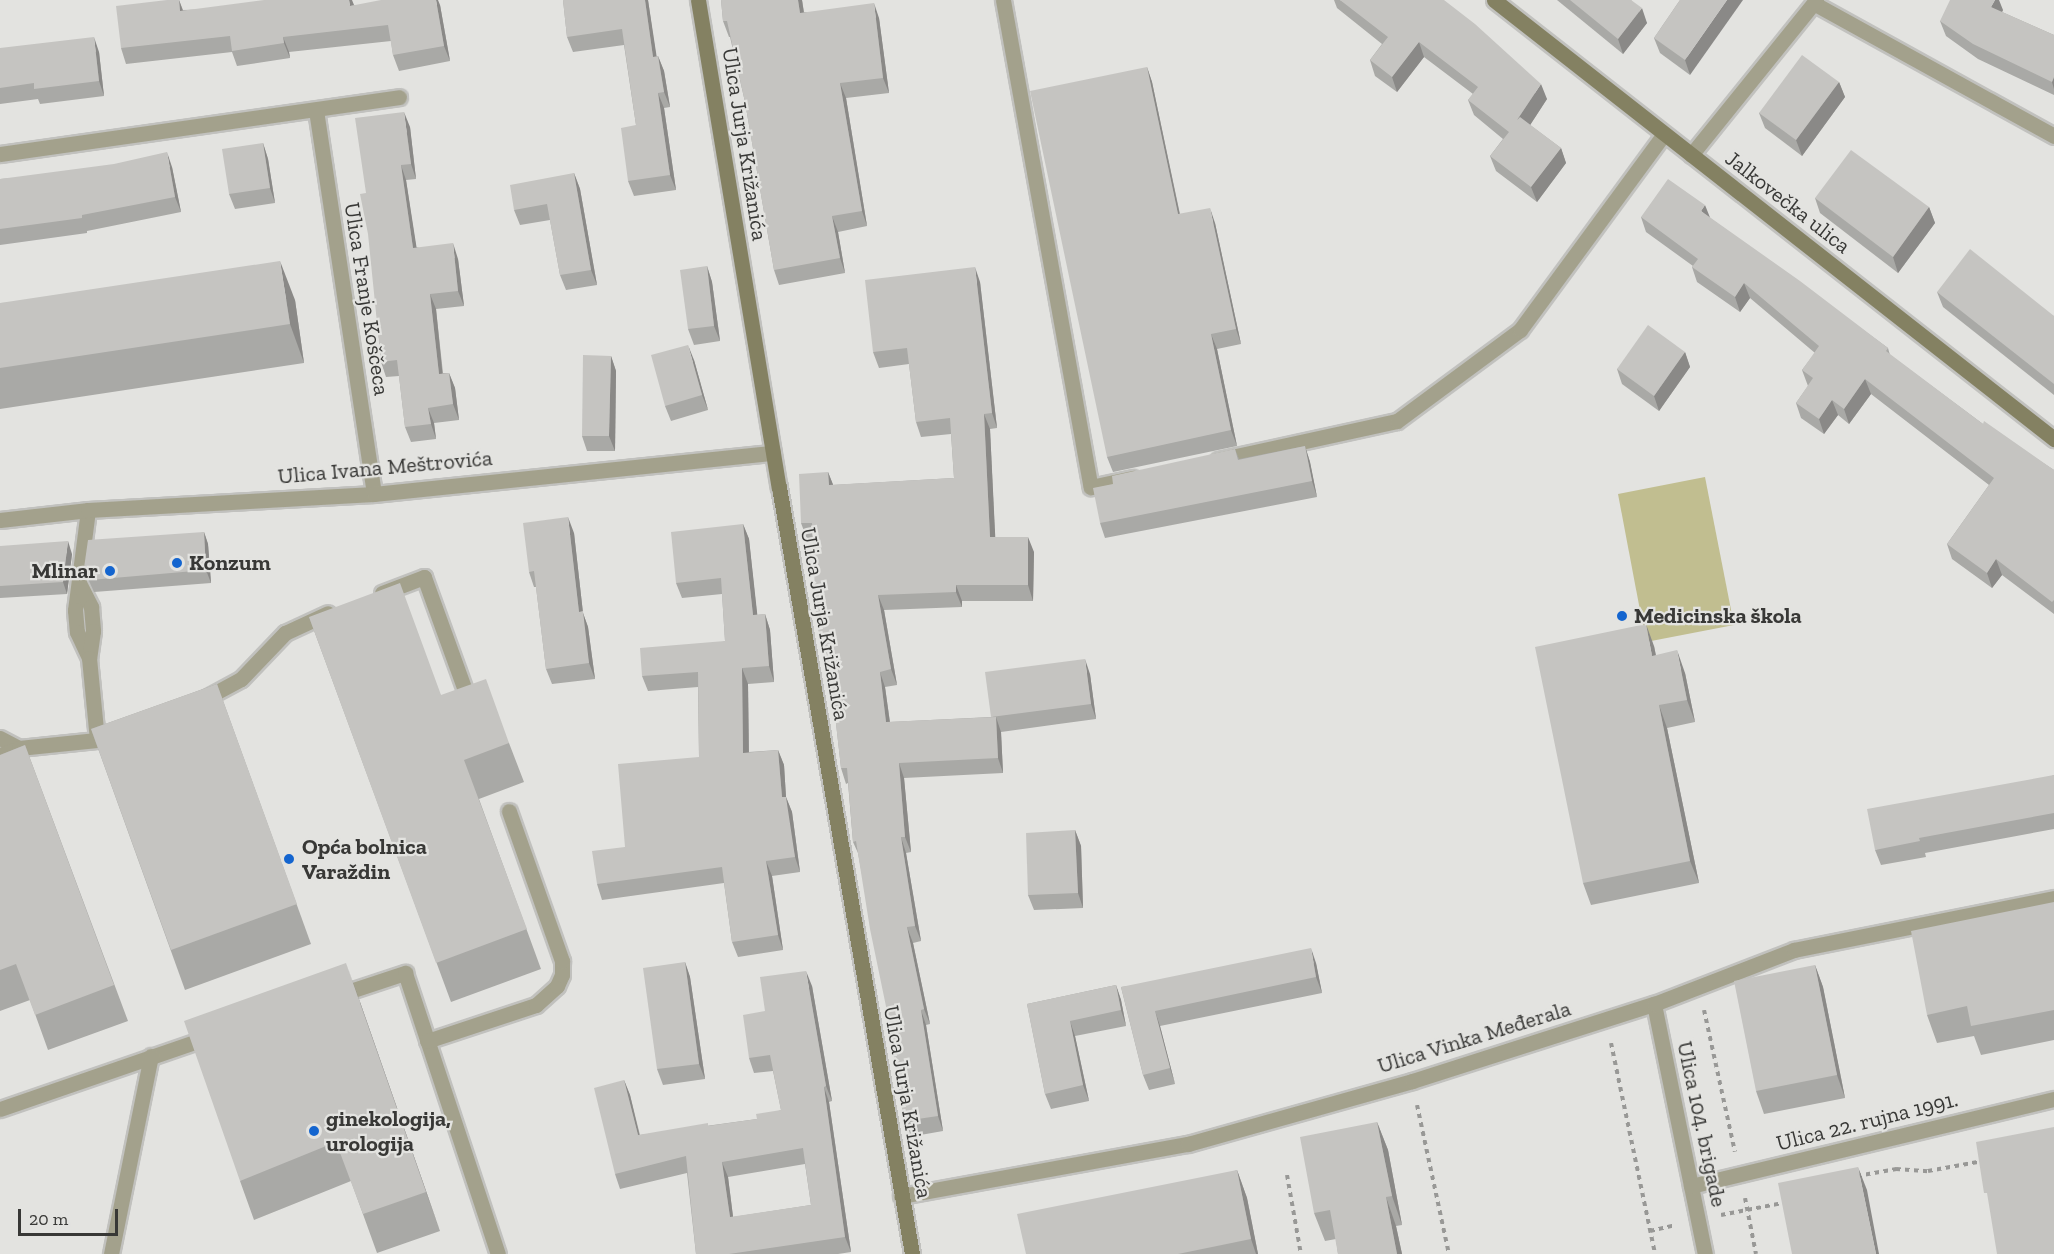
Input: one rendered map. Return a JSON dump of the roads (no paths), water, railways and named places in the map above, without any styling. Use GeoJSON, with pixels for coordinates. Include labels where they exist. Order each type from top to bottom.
{"type":"FeatureCollection","features":[{"type":"Feature","properties":{"kind":"street","name":"Ulica Jurja Križanića"},"geometry":{"type":"LineString","coordinates":[[698,0],[773,453],[912,1254]]}},
{"type":"Feature","properties":{"kind":"street"},"geometry":{"type":"LineString","coordinates":[[1003,0],[1091,488],[1148,475]]}},
{"type":"Feature","properties":{"kind":"street","name":"Jalkovečka ulica"},"geometry":{"type":"LineString","coordinates":[[1494,0],[2054,439]]}},
{"type":"Feature","properties":{"kind":"street"},"geometry":{"type":"LineString","coordinates":[[1691,155],[1816,2],[2054,136]]}},
{"type":"Feature","properties":{"kind":"street"},"geometry":{"type":"LineString","coordinates":[[0,154],[399,97]]}},
{"type":"Feature","properties":{"kind":"street","name":"Ulica Franje Koščeca"},"geometry":{"type":"LineString","coordinates":[[316,110],[374,494]]}},
{"type":"Feature","properties":{"kind":"street"},"geometry":{"type":"LineString","coordinates":[[1204,463],[1396,421],[1520,330],[1664,134]]}},
{"type":"Feature","properties":{"kind":"street","name":"Ulica Ivana Meštrovića"},"geometry":{"type":"LineString","coordinates":[[0,520],[88,510],[374,494],[773,453]]}},
{"type":"Feature","properties":{"kind":"street"},"geometry":{"type":"LineString","coordinates":[[88,510],[80,585],[91,607],[93,631],[89,658],[97,740]]}},
{"type":"Feature","properties":{"kind":"street"},"geometry":{"type":"LineString","coordinates":[[372,597],[424,578],[472,710]]}},
{"type":"Feature","properties":{"kind":"street"},"geometry":{"type":"LineString","coordinates":[[182,708],[230,687],[291,629],[340,609]]}},
{"type":"Feature","properties":{"kind":"street"},"geometry":{"type":"LineString","coordinates":[[0,755],[19,748],[97,740],[129,728]]}},
{"type":"Feature","properties":{"kind":"street"},"geometry":{"type":"LineString","coordinates":[[0,738],[19,748]]}},
{"type":"Feature","properties":{"kind":"street"},"geometry":{"type":"LineString","coordinates":[[427,1041],[536,1005],[557,986],[562,975],[562,961],[509,811]]}},
{"type":"Feature","properties":{"kind":"street","name":"Ulica Vinka Međerala"},"geometry":{"type":"LineString","coordinates":[[901,1196],[1188,1144],[1412,1081],[1654,1004],[1794,950],[2054,898]]}},
{"type":"Feature","properties":{"kind":"street"},"geometry":{"type":"LineString","coordinates":[[328,998],[405,973],[498,1254]]}},
{"type":"Feature","properties":{"kind":"street","name":"Ulica 104. brigade"},"geometry":{"type":"LineString","coordinates":[[1654,1004],[1705,1254]]}},
{"type":"Feature","properties":{"kind":"street"},"geometry":{"type":"LineString","coordinates":[[0,1109],[229,1030]]}},
{"type":"Feature","properties":{"kind":"street"},"geometry":{"type":"LineString","coordinates":[[111,1254],[151,1056]]}},
{"type":"Feature","properties":{"kind":"street","name":"Ulica 22. rujna 1991."},"geometry":{"type":"LineString","coordinates":[[1691,1185],[2054,1099]]}},
{"type":"Feature","properties":{"kind":"place","name":"Konzum"},"geometry":{"type":"Point","coordinates":[177,563]}},
{"type":"Feature","properties":{"kind":"place","name":"Mlinar"},"geometry":{"type":"Point","coordinates":[110,571]}},
{"type":"Feature","properties":{"kind":"place","name":"Medicinska škola"},"geometry":{"type":"Point","coordinates":[1622,616]}},
{"type":"Feature","properties":{"kind":"place","name":"Opća bolnica Varaždin"},"geometry":{"type":"Point","coordinates":[289,859]}},
{"type":"Feature","properties":{"kind":"place","name":"ginekologija, urologija"},"geometry":{"type":"Point","coordinates":[314,1131]}}]}
